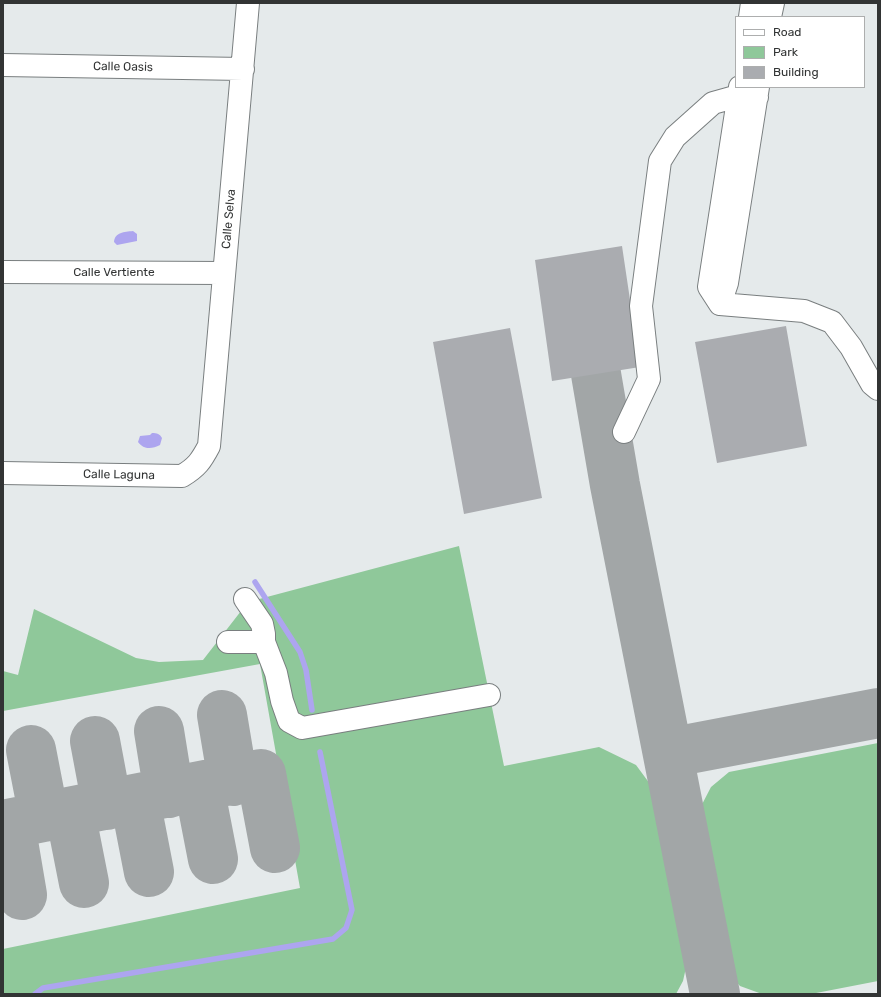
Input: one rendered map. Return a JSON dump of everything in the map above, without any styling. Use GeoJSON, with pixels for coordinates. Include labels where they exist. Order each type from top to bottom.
{"type":"FeatureCollection","features":[{"type":"Feature","properties":{"kind":"street","name":"Calle Selva"},"geometry":{"type":"LineString","coordinates":[[211,434],[248,3]]}},
{"type":"Feature","properties":{"kind":"street"},"geometry":{"type":"LineString","coordinates":[[750,16],[752,3]]}},
{"type":"Feature","properties":{"kind":"street"},"geometry":{"type":"LineString","coordinates":[[770,16],[773,3]]}},
{"type":"Feature","properties":{"kind":"street","name":"Calle Oasis"},"geometry":{"type":"LineString","coordinates":[[3,65],[243,69]]}},
{"type":"Feature","properties":{"kind":"street"},"geometry":{"type":"LineString","coordinates":[[624,432],[649,379],[642,306],[660,160],[675,136],[713,103],[748,92],[727,283],[720,304],[804,311],[832,322],[851,347],[872,384],[878,389]]}},
{"type":"Feature","properties":{"kind":"street","name":"Calle Vertiente"},"geometry":{"type":"LineString","coordinates":[[3,272],[224,273]]}},
{"type":"Feature","properties":{"kind":"street","name":"Calle Laguna"},"geometry":{"type":"LineString","coordinates":[[3,473],[182,476],[195,468],[203,457],[209,446],[211,434]]}},
{"type":"Feature","properties":{"kind":"street"},"geometry":{"type":"LineString","coordinates":[[245,599],[262,624],[264,642],[276,673],[282,701],[289,721],[302,728],[489,695]]}},
{"type":"Feature","properties":{"kind":"street"},"geometry":{"type":"LineString","coordinates":[[228,642],[264,642]]}},
{"type":"Feature","properties":{"kind":"green space"},"geometry":{"type":"Polygon","coordinates":[[[459,546],[504,766],[599,747],[636,765],[650,784],[687,963],[683,981],[676,994],[3,994],[3,949],[300,888],[260,664],[3,711],[3,671],[18,675],[34,609],[136,658],[159,662],[203,660],[248,602],[459,546]]]}},
{"type":"Feature","properties":{"kind":"green space"},"geometry":{"type":"Polygon","coordinates":[[[878,743],[878,981],[811,994],[762,994],[740,986],[722,967],[696,816],[711,787],[729,772],[878,743]]]}},
{"type":"Feature","properties":{"kind":"shaded area"},"geometry":{"type":"Polygon","coordinates":[[[133,231],[137,234],[137,241],[117,245],[114,242],[118,234],[133,231]]]}},
{"type":"Feature","properties":{"kind":"shaded area"},"geometry":{"type":"Polygon","coordinates":[[[152,433],[158,434],[162,438],[160,445],[145,448],[140,445],[138,442],[140,436],[150,435],[152,433]]]}},
{"type":"Feature","properties":{"kind":"building"},"geometry":{"type":"Polygon","coordinates":[[[622,246],[640,367],[552,381],[535,260],[622,246]]]}},
{"type":"Feature","properties":{"kind":"building"},"geometry":{"type":"Polygon","coordinates":[[[786,326],[807,446],[717,463],[695,342],[786,326]]]}},
{"type":"Feature","properties":{"kind":"building"},"geometry":{"type":"Polygon","coordinates":[[[510,328],[542,498],[464,514],[433,342],[510,328]]]}},
{"type":"Feature","properties":{"kind":"waterway"},"geometry":{"type":"LineString","coordinates":[[255,582],[300,652],[306,670],[312,710]]}},
{"type":"Feature","properties":{"kind":"waterway"},"geometry":{"type":"LineString","coordinates":[[35,994],[43,988],[333,939],[346,928],[352,910],[320,752]]}},
{"type":"Feature","properties":{"kind":"taxiway"},"geometry":{"type":"LineString","coordinates":[[596,374],[615,485],[715,994]]}},
{"type":"Feature","properties":{"kind":"taxiway"},"geometry":{"type":"LineString","coordinates":[[668,753],[878,713]]}},
{"type":"Feature","properties":{"kind":"taxiway"},"geometry":{"type":"LineString","coordinates":[[222,715],[233,781]]}},
{"type":"Feature","properties":{"kind":"taxiway"},"geometry":{"type":"LineString","coordinates":[[159,731],[169,793]]}},
{"type":"Feature","properties":{"kind":"taxiway"},"geometry":{"type":"LineString","coordinates":[[95,741],[107,805]]}},
{"type":"Feature","properties":{"kind":"taxiway"},"geometry":{"type":"LineString","coordinates":[[31,750],[44,817]]}},
{"type":"Feature","properties":{"kind":"taxiway"},"geometry":{"type":"LineString","coordinates":[[3,825],[261,774],[275,848]]}},
{"type":"Feature","properties":{"kind":"taxiway"},"geometry":{"type":"LineString","coordinates":[[199,787],[213,859]]}},
{"type":"Feature","properties":{"kind":"taxiway"},"geometry":{"type":"LineString","coordinates":[[135,800],[149,872]]}},
{"type":"Feature","properties":{"kind":"taxiway"},"geometry":{"type":"LineString","coordinates":[[70,812],[84,883]]}},
{"type":"Feature","properties":{"kind":"taxiway"},"geometry":{"type":"LineString","coordinates":[[10,824],[22,895]]}}]}
